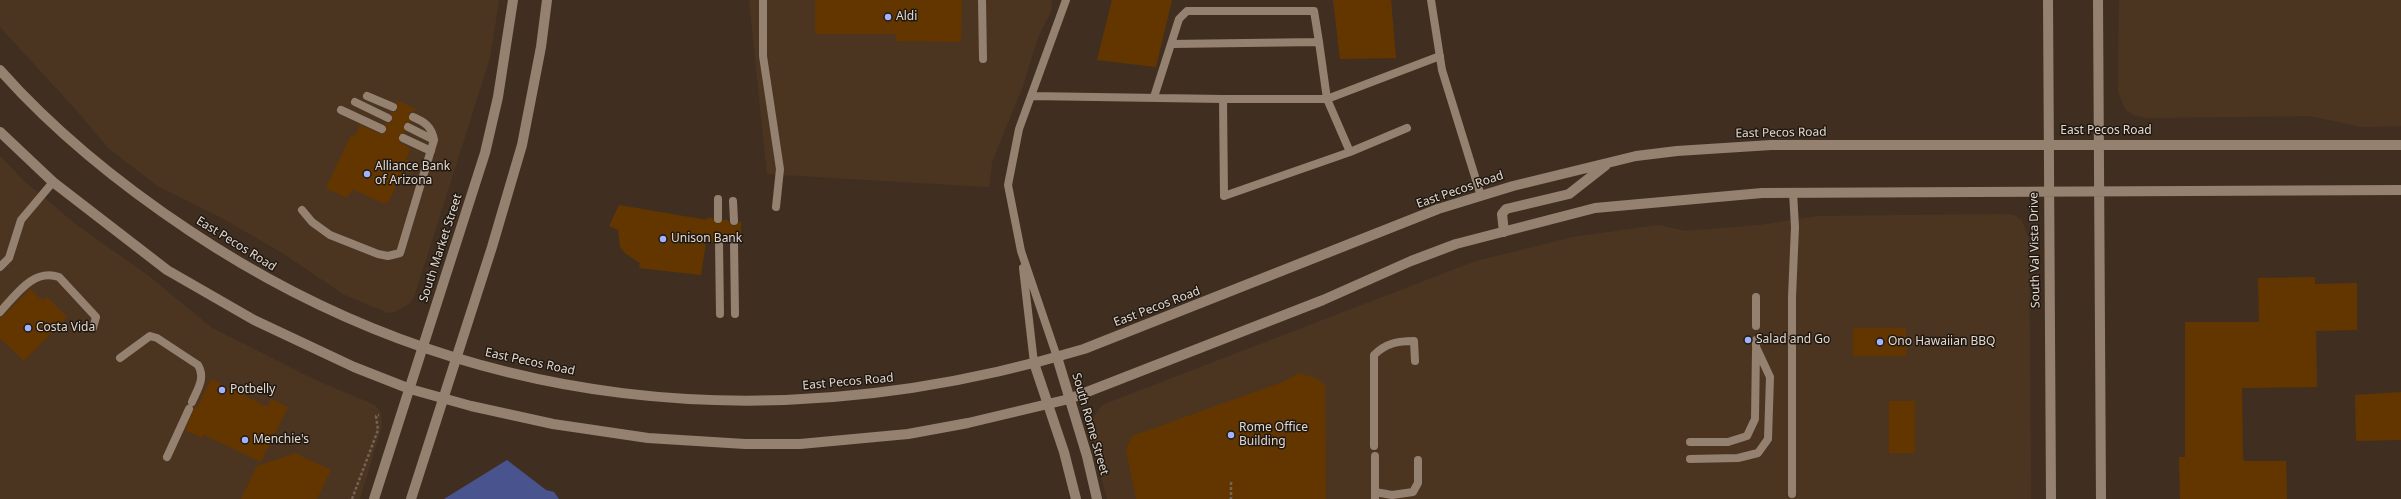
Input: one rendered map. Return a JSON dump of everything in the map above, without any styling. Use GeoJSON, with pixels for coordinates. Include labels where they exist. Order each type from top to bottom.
{"type":"FeatureCollection","features":[{"type":"Feature","properties":{"kind":"main road","name":"South Market Street"},"geometry":{"type":"LineString","coordinates":[[374,499],[485,153],[498,97],[513,0]]}},
{"type":"Feature","properties":{"kind":"main road"},"geometry":{"type":"LineString","coordinates":[[411,499],[454,358],[492,247],[522,145],[541,47],[547,0]]}},
{"type":"Feature","properties":{"kind":"main road","name":"South Val Vista Drive"},"geometry":{"type":"LineString","coordinates":[[2048,0],[2047,144],[2051,499]]}},
{"type":"Feature","properties":{"kind":"main road"},"geometry":{"type":"LineString","coordinates":[[2098,0],[2100,499]]}},
{"type":"Feature","properties":{"kind":"main road","name":"East Pecos Road"},"geometry":{"type":"LineString","coordinates":[[0,70],[37,109],[94,161],[209,244],[264,278],[352,320],[423,348],[454,358],[526,377],[670,398],[724,401],[827,399],[888,393],[947,383],[1034,363],[1084,349],[1274,276],[1438,209],[1480,196],[1609,162],[1677,151],[1742,146],[2047,144],[2401,145]]}},
{"type":"Feature","properties":{"kind":"main road"},"geometry":{"type":"LineString","coordinates":[[0,132],[52,182],[168,270],[254,320],[354,367],[410,389],[553,424],[600,432],[693,442],[753,444],[800,444],[908,434],[1046,405],[1069,398],[1323,300],[1410,261],[1456,244],[1596,208],[1716,196],[1793,192],[2401,190]]}},
{"type":"Feature","properties":{"kind":"main road"},"geometry":{"type":"LineString","coordinates":[[1504,232],[1502,214],[1506,209],[1569,194],[1609,162]]}},
{"type":"Feature","properties":{"kind":"main road","name":"South Rome Street"},"geometry":{"type":"LineString","coordinates":[[1056,357],[1087,456],[1097,499]]}},
{"type":"Feature","properties":{"kind":"main road"},"geometry":{"type":"LineString","coordinates":[[1034,363],[1046,405],[1064,452],[1076,499]]}},
{"type":"Feature","properties":{"kind":"lane"},"geometry":{"type":"LineString","coordinates":[[763,0],[763,56],[780,169],[776,207]]}},
{"type":"Feature","properties":{"kind":"lane"},"geometry":{"type":"LineString","coordinates":[[982,0],[983,58]]}},
{"type":"Feature","properties":{"kind":"lane"},"geometry":{"type":"LineString","coordinates":[[1034,363],[1021,251],[1008,185],[1019,129],[1066,0]]}},
{"type":"Feature","properties":{"kind":"lane"},"geometry":{"type":"LineString","coordinates":[[1431,0],[1442,70],[1480,196]]}},
{"type":"Feature","properties":{"kind":"lane"},"geometry":{"type":"LineString","coordinates":[[1154,97],[1172,44],[1178,19],[1187,11],[1314,11],[1327,99],[1350,152]]}},
{"type":"Feature","properties":{"kind":"lane"},"geometry":{"type":"LineString","coordinates":[[1172,44],[1319,42]]}},
{"type":"Feature","properties":{"kind":"lane"},"geometry":{"type":"LineString","coordinates":[[1031,96],[1327,99],[1440,56]]}},
{"type":"Feature","properties":{"kind":"lane"},"geometry":{"type":"LineString","coordinates":[[367,96],[393,107]]}},
{"type":"Feature","properties":{"kind":"lane"},"geometry":{"type":"LineString","coordinates":[[1223,99],[1224,196],[1350,152],[1407,128]]}},
{"type":"Feature","properties":{"kind":"lane"},"geometry":{"type":"LineString","coordinates":[[355,102],[388,118]]}},
{"type":"Feature","properties":{"kind":"lane"},"geometry":{"type":"LineString","coordinates":[[342,110],[382,129]]}},
{"type":"Feature","properties":{"kind":"lane"},"geometry":{"type":"LineString","coordinates":[[302,210],[312,222],[330,235],[378,254],[388,256],[400,253],[434,140],[433,131],[423,121],[413,117]]}},
{"type":"Feature","properties":{"kind":"lane"},"geometry":{"type":"LineString","coordinates":[[408,127],[434,140]]}},
{"type":"Feature","properties":{"kind":"lane"},"geometry":{"type":"LineString","coordinates":[[403,138],[431,151]]}},
{"type":"Feature","properties":{"kind":"lane"},"geometry":{"type":"LineString","coordinates":[[0,267],[9,258],[21,220],[52,182]]}},
{"type":"Feature","properties":{"kind":"lane"},"geometry":{"type":"LineString","coordinates":[[1792,494],[1792,297],[1795,227],[1793,192]]}},
{"type":"Feature","properties":{"kind":"lane"},"geometry":{"type":"LineString","coordinates":[[718,199],[718,219]]}},
{"type":"Feature","properties":{"kind":"lane"},"geometry":{"type":"LineString","coordinates":[[733,201],[734,221]]}},
{"type":"Feature","properties":{"kind":"lane"},"geometry":{"type":"LineString","coordinates":[[719,242],[720,314]]}},
{"type":"Feature","properties":{"kind":"lane"},"geometry":{"type":"LineString","coordinates":[[734,242],[735,314]]}},
{"type":"Feature","properties":{"kind":"lane"},"geometry":{"type":"LineString","coordinates":[[1021,251],[1056,357]]}},
{"type":"Feature","properties":{"kind":"lane"},"geometry":{"type":"LineString","coordinates":[[0,312],[32,279],[43,274],[50,274],[58,277],[96,317],[93,328]]}},
{"type":"Feature","properties":{"kind":"lane"},"geometry":{"type":"LineString","coordinates":[[1756,297],[1756,326]]}},
{"type":"Feature","properties":{"kind":"lane"},"geometry":{"type":"LineString","coordinates":[[120,358],[150,336],[157,338],[198,365],[201,370],[201,384],[167,457]]}},
{"type":"Feature","properties":{"kind":"lane"},"geometry":{"type":"LineString","coordinates":[[1374,446],[1374,355],[1383,346],[1401,341],[1414,341],[1415,361]]}},
{"type":"Feature","properties":{"kind":"lane"},"geometry":{"type":"LineString","coordinates":[[1690,442],[1728,442],[1747,436],[1755,419],[1756,343],[1770,377],[1768,439],[1758,453],[1738,458],[1690,459]]}},
{"type":"Feature","properties":{"kind":"lane"},"geometry":{"type":"LineString","coordinates":[[1375,456],[1375,496],[1413,492],[1418,483],[1418,460]]}},
{"type":"Feature","properties":{"kind":"path"},"geometry":{"type":"LineString","coordinates":[[352,499],[378,430],[376,416],[379,415]]}},
{"type":"Feature","properties":{"kind":"path"},"geometry":{"type":"LineString","coordinates":[[1230,482],[1231,499]]}},
{"type":"Feature","properties":{"kind":"shaded area"},"geometry":{"type":"Polygon","coordinates":[[[0,0],[499,0],[490,58],[415,294],[410,303],[395,312],[388,313],[343,294],[284,254],[220,217],[159,187],[108,148],[78,112],[0,27],[0,0]]]}},
{"type":"Feature","properties":{"kind":"shaded area"},"geometry":{"type":"Polygon","coordinates":[[[749,0],[1052,0],[1051,11],[1038,37],[1023,86],[992,162],[989,187],[767,174],[749,0]]]}},
{"type":"Feature","properties":{"kind":"shaded area"},"geometry":{"type":"Polygon","coordinates":[[[2119,0],[2401,0],[2401,126],[2362,127],[2310,116],[2147,118],[2134,115],[2126,110],[2118,92],[2119,0]]]}},
{"type":"Feature","properties":{"kind":"shaded area"},"geometry":{"type":"Polygon","coordinates":[[[0,156],[25,182],[78,226],[149,276],[212,328],[315,380],[375,405],[381,413],[382,426],[360,499],[0,499],[0,156]]]}},
{"type":"Feature","properties":{"kind":"shaded area"},"geometry":{"type":"Polygon","coordinates":[[[2014,215],[2022,221],[2029,240],[2031,499],[1107,499],[1090,433],[1090,422],[1102,405],[1476,261],[1573,237],[1659,225],[1685,231],[1760,225],[1819,216],[2014,215]]]}},
{"type":"Feature","properties":{"kind":"shaded area"},"geometry":{"type":"Polygon","coordinates":[[[507,460],[546,490],[554,492],[559,499],[444,499],[507,460]]]}},
{"type":"Feature","properties":{"kind":"building","name":"Aldi"},"geometry":{"type":"Polygon","coordinates":[[[815,0],[962,0],[961,42],[896,41],[896,34],[815,34],[815,0]]]}},
{"type":"Feature","properties":{"kind":"building"},"geometry":{"type":"Polygon","coordinates":[[[1112,0],[1172,0],[1156,67],[1097,60],[1112,0]]]}},
{"type":"Feature","properties":{"kind":"building"},"geometry":{"type":"Polygon","coordinates":[[[1333,0],[1391,0],[1396,58],[1340,59],[1333,0]]]}},
{"type":"Feature","properties":{"kind":"building","name":"Alliance Bank of Arizona"},"geometry":{"type":"Polygon","coordinates":[[[396,100],[416,109],[408,114],[410,122],[403,125],[405,133],[398,136],[400,143],[411,149],[406,159],[408,160],[388,203],[386,202],[385,204],[352,189],[347,198],[326,188],[351,135],[355,136],[360,125],[380,134],[385,133],[387,129],[385,123],[391,123],[393,120],[391,112],[396,112],[398,109],[396,100]]]}},
{"type":"Feature","properties":{"kind":"building","name":"Unison Bank"},"geometry":{"type":"Polygon","coordinates":[[[619,205],[707,220],[707,218],[712,218],[718,224],[723,220],[728,220],[730,224],[735,226],[741,221],[741,242],[734,237],[728,242],[724,242],[719,237],[714,242],[706,242],[701,275],[639,268],[640,263],[626,254],[620,247],[618,230],[609,226],[619,205]]]}},
{"type":"Feature","properties":{"kind":"building"},"geometry":{"type":"Polygon","coordinates":[[[2315,277],[2315,284],[2357,283],[2357,330],[2316,331],[2317,387],[2242,388],[2243,459],[2245,461],[2286,461],[2287,499],[2180,499],[2179,457],[2185,457],[2185,322],[2259,322],[2258,278],[2315,277]]]}},
{"type":"Feature","properties":{"kind":"building","name":"Costa Vida"},"geometry":{"type":"Polygon","coordinates":[[[30,289],[43,301],[47,297],[67,317],[24,361],[0,338],[0,319],[30,289]]]}},
{"type":"Feature","properties":{"kind":"building","name":"Ono Hawaiian BBQ"},"geometry":{"type":"Polygon","coordinates":[[[1853,328],[1906,328],[1906,356],[1853,356],[1853,328]]]}},
{"type":"Feature","properties":{"kind":"building","name":"Rome Office Building"},"geometry":{"type":"Polygon","coordinates":[[[1299,373],[1315,378],[1325,385],[1326,499],[1136,499],[1126,449],[1132,436],[1285,381],[1299,373]]]}},
{"type":"Feature","properties":{"kind":"building"},"geometry":{"type":"Polygon","coordinates":[[[211,379],[268,407],[271,399],[288,407],[261,462],[204,435],[202,438],[185,430],[195,407],[198,405],[211,379]]]}},
{"type":"Feature","properties":{"kind":"building"},"geometry":{"type":"Polygon","coordinates":[[[2401,392],[2401,440],[2356,441],[2355,395],[2401,392]]]}},
{"type":"Feature","properties":{"kind":"building"},"geometry":{"type":"Polygon","coordinates":[[[1889,401],[1915,401],[1915,453],[1889,453],[1889,401]]]}},
{"type":"Feature","properties":{"kind":"building"},"geometry":{"type":"Polygon","coordinates":[[[295,453],[331,470],[317,499],[241,499],[257,466],[295,453]]]}},
{"type":"Feature","properties":{"kind":"place","name":"Aldi"},"geometry":{"type":"Point","coordinates":[888,17]}},
{"type":"Feature","properties":{"kind":"place","name":"Alliance Bank of Arizona"},"geometry":{"type":"Point","coordinates":[367,174]}},
{"type":"Feature","properties":{"kind":"place","name":"Unison Bank"},"geometry":{"type":"Point","coordinates":[663,239]}},
{"type":"Feature","properties":{"kind":"place","name":"Costa Vida"},"geometry":{"type":"Point","coordinates":[28,328]}},
{"type":"Feature","properties":{"kind":"place","name":"Salad and Go"},"geometry":{"type":"Point","coordinates":[1748,340]}},
{"type":"Feature","properties":{"kind":"place","name":"Ono Hawaiian BBQ"},"geometry":{"type":"Point","coordinates":[1880,342]}},
{"type":"Feature","properties":{"kind":"place","name":"Potbelly"},"geometry":{"type":"Point","coordinates":[222,390]}},
{"type":"Feature","properties":{"kind":"place","name":"Rome Office Building"},"geometry":{"type":"Point","coordinates":[1231,435]}},
{"type":"Feature","properties":{"kind":"place","name":"Menchie's"},"geometry":{"type":"Point","coordinates":[245,440]}}]}
